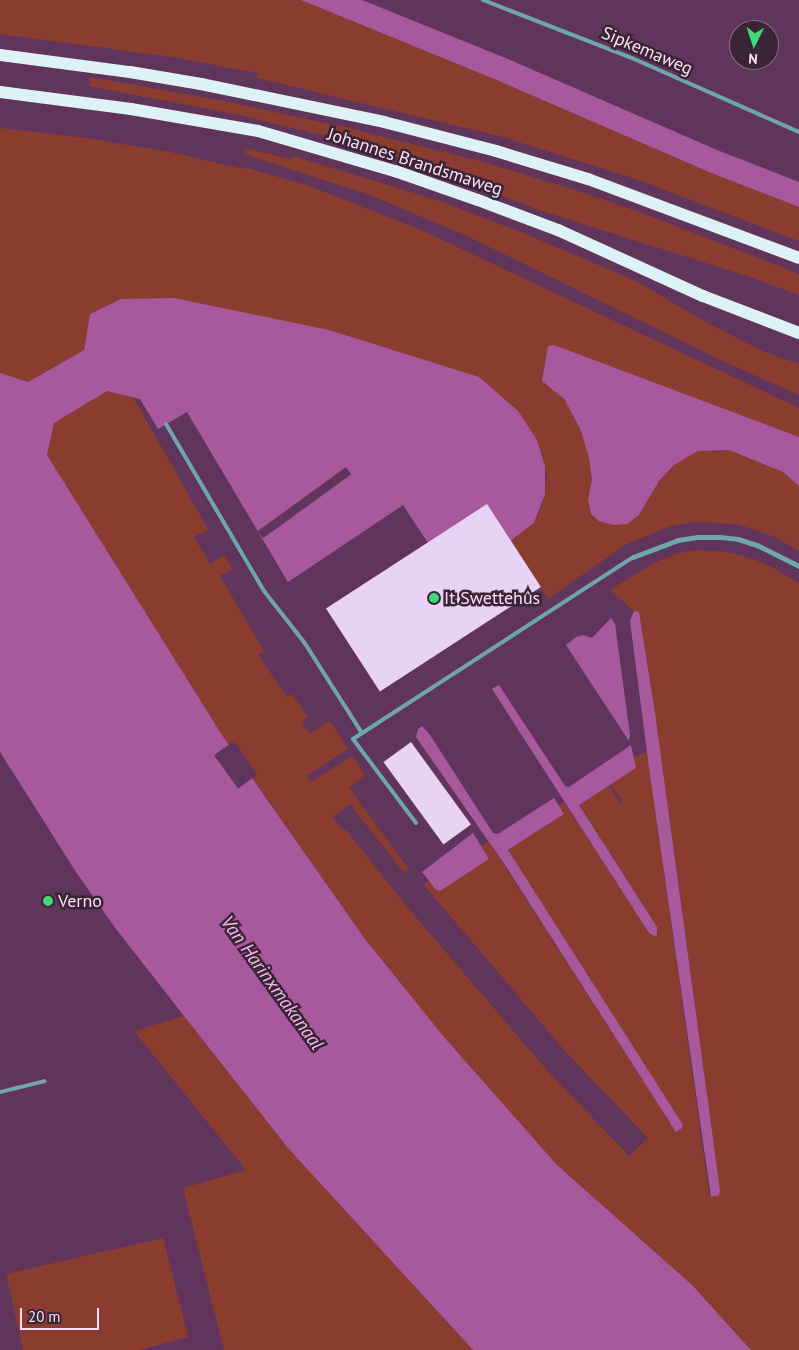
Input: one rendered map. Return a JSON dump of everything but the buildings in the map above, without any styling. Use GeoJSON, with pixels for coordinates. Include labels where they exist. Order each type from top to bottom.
{"type":"FeatureCollection","features":[{"type":"Feature","properties":{"kind":"main road","name":"Johannes Brandsmaweg"},"geometry":{"type":"LineString","coordinates":[[0,56],[121,71],[201,84],[384,122],[496,151],[588,179],[799,258]]}},
{"type":"Feature","properties":{"kind":"main road","name":"Johannes Brandsmaweg"},"geometry":{"type":"LineString","coordinates":[[0,92],[131,109],[258,131],[395,171],[558,230],[703,296],[799,333]]}},
{"type":"Feature","properties":{"kind":"street"},"geometry":{"type":"LineString","coordinates":[[633,557],[678,540],[698,537],[720,537],[738,539],[757,545],[799,566]]}},
{"type":"Feature","properties":{"kind":"lane","name":"Sipkemaweg"},"geometry":{"type":"LineString","coordinates":[[483,0],[632,58],[799,132]]}},
{"type":"Feature","properties":{"kind":"lane"},"geometry":{"type":"LineString","coordinates":[[166,424],[264,590],[304,642],[362,733]]}},
{"type":"Feature","properties":{"kind":"lane"},"geometry":{"type":"LineString","coordinates":[[416,823],[353,739],[633,557]]}},
{"type":"Feature","properties":{"kind":"lane"},"geometry":{"type":"LineString","coordinates":[[0,1092],[45,1081]]}},
{"type":"Feature","properties":{"kind":"shaded area"},"geometry":{"type":"Polygon","coordinates":[[[0,0],[301,0],[499,81],[709,172],[799,207],[799,241],[633,178],[499,136],[257,78],[257,73],[172,57],[0,34],[0,0]]]}},
{"type":"Feature","properties":{"kind":"shaded area"},"geometry":{"type":"Polygon","coordinates":[[[90,77],[223,101],[353,129],[483,162],[575,190],[645,214],[799,274],[799,295],[747,276],[542,211],[428,167],[347,141],[244,116],[89,86],[90,77]]]}},
{"type":"Feature","properties":{"kind":"shaded area"},"geometry":{"type":"Polygon","coordinates":[[[0,128],[79,137],[170,152],[243,169],[244,167],[309,186],[421,230],[799,408],[799,437],[727,411],[542,381],[565,400],[581,431],[589,458],[592,480],[588,499],[639,515],[659,481],[674,465],[698,451],[729,450],[783,472],[799,486],[799,551],[775,537],[737,524],[697,522],[669,526],[625,545],[548,599],[510,541],[534,523],[541,508],[547,478],[542,453],[495,392],[479,377],[90,314],[84,350],[28,382],[0,373],[0,128]]]}},
{"type":"Feature","properties":{"kind":"shaded area"},"geometry":{"type":"Polygon","coordinates":[[[245,148],[291,159],[293,156],[440,201],[523,233],[636,281],[704,321],[760,350],[799,364],[799,395],[727,363],[467,236],[370,195],[244,154],[245,148]]]}},
{"type":"Feature","properties":{"kind":"shaded area"},"geometry":{"type":"Polygon","coordinates":[[[107,391],[133,397],[208,529],[194,537],[210,564],[224,555],[232,569],[220,576],[264,651],[258,655],[287,697],[292,694],[308,717],[302,722],[310,734],[330,721],[348,749],[307,776],[311,782],[352,756],[365,775],[349,788],[409,869],[404,873],[350,804],[333,817],[342,829],[347,831],[403,902],[545,1068],[629,1156],[648,1138],[565,1051],[423,884],[429,881],[436,890],[489,859],[481,846],[489,842],[676,1132],[596,989],[508,850],[564,814],[558,805],[564,802],[649,933],[657,935],[657,927],[579,804],[609,785],[621,804],[623,802],[611,784],[636,768],[633,757],[647,752],[709,1194],[720,1190],[655,713],[639,612],[634,611],[610,590],[656,562],[676,554],[696,550],[727,552],[745,556],[768,565],[799,583],[799,1350],[751,1350],[692,1285],[557,1165],[444,1037],[365,939],[253,778],[257,774],[235,742],[229,745],[222,735],[47,455],[54,423],[107,391]]]}},
{"type":"Feature","properties":{"kind":"shaded area"},"geometry":{"type":"Polygon","coordinates":[[[184,1016],[288,1148],[473,1350],[224,1350],[183,1188],[246,1170],[134,1031],[184,1016]]]}},
{"type":"Feature","properties":{"kind":"shaded area"},"geometry":{"type":"Polygon","coordinates":[[[163,1238],[188,1337],[139,1350],[23,1350],[6,1274],[163,1238]]]}},
{"type":"Feature","properties":{"kind":"water"},"geometry":{"type":"Polygon","coordinates":[[[301,0],[362,0],[508,59],[717,150],[799,182],[799,207],[709,172],[499,81],[301,0]]]}},
{"type":"Feature","properties":{"kind":"water","name":"Van Harinxmakanaal"},"geometry":{"type":"Polygon","coordinates":[[[174,298],[329,330],[479,377],[518,411],[537,440],[545,466],[545,494],[534,523],[510,541],[487,505],[428,543],[403,505],[288,582],[187,412],[158,429],[140,399],[107,391],[54,423],[47,455],[222,735],[365,939],[444,1037],[557,1165],[692,1285],[751,1350],[473,1350],[288,1148],[116,929],[76,872],[0,752],[0,373],[28,382],[84,350],[90,314],[121,299],[174,298]]]}},
{"type":"Feature","properties":{"kind":"water"},"geometry":{"type":"Polygon","coordinates":[[[554,345],[799,437],[799,486],[783,472],[729,450],[698,451],[674,465],[659,481],[639,515],[627,524],[613,525],[599,521],[591,514],[588,499],[592,480],[589,458],[581,431],[565,400],[542,381],[548,346],[554,345]]]}},
{"type":"Feature","properties":{"kind":"water"},"geometry":{"type":"Polygon","coordinates":[[[634,611],[639,612],[655,713],[720,1190],[719,1195],[711,1197],[650,775],[630,621],[634,611]]]}},
{"type":"Feature","properties":{"kind":"water"},"geometry":{"type":"Polygon","coordinates":[[[611,618],[615,624],[630,735],[629,741],[566,645],[576,637],[583,635],[592,638],[611,618]]]}},
{"type":"Feature","properties":{"kind":"water"},"geometry":{"type":"Polygon","coordinates":[[[499,685],[565,786],[569,787],[631,745],[636,768],[579,805],[657,927],[657,935],[654,936],[649,933],[492,689],[499,685]]]}},
{"type":"Feature","properties":{"kind":"water"},"geometry":{"type":"Polygon","coordinates":[[[422,726],[430,735],[493,833],[498,834],[554,798],[564,814],[508,850],[683,1125],[681,1129],[676,1132],[505,865],[416,737],[418,729],[422,726]]]}},
{"type":"Feature","properties":{"kind":"water"},"geometry":{"type":"Polygon","coordinates":[[[473,833],[489,859],[440,891],[436,890],[422,872],[473,833]]]}},
{"type":"Feature","properties":{"kind":"pier"},"geometry":{"type":"Polygon","coordinates":[[[346,467],[351,474],[263,538],[258,531],[346,467]]]}},
{"type":"Feature","properties":{"kind":"pier"},"geometry":{"type":"Polygon","coordinates":[[[231,743],[255,776],[238,789],[214,755],[231,743]]]}},
{"type":"Feature","properties":{"kind":"place","name":"It Swettehûs"},"geometry":{"type":"Point","coordinates":[434,598]}},
{"type":"Feature","properties":{"kind":"place","name":"Verno"},"geometry":{"type":"Point","coordinates":[48,901]}}]}
